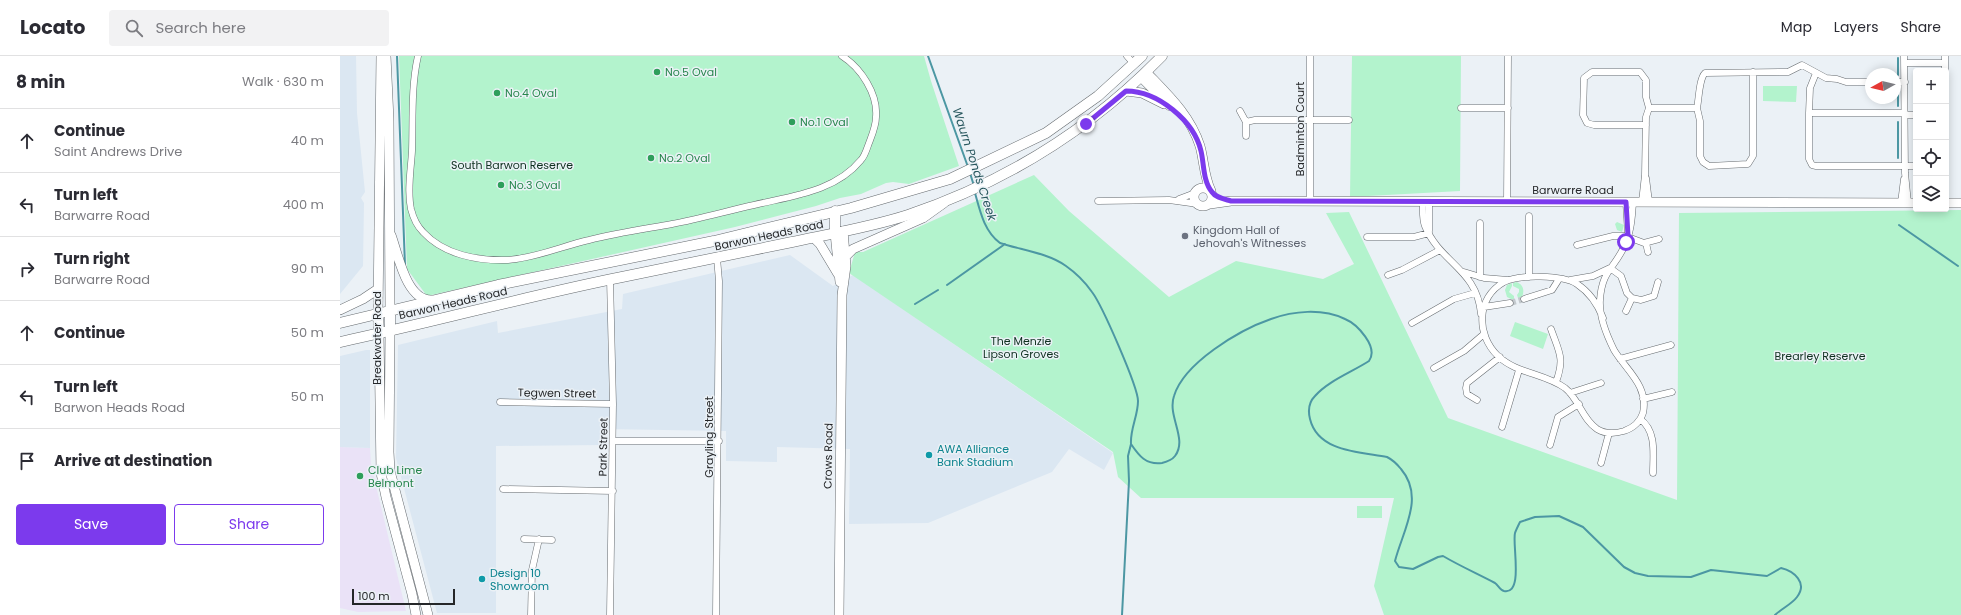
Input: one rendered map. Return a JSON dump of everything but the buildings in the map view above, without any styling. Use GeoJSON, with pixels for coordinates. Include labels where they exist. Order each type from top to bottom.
{"type":"FeatureCollection","features":[{"type":"Feature","properties":{"kind":"main road","name":"Barwon Heads Road"},"geometry":{"type":"LineString","coordinates":[[340,323],[431,300],[708,242],[835,211],[950,180],[988,163],[1046,133],[1098,96],[1131,60],[1142,56]]}},
{"type":"Feature","properties":{"kind":"main road","name":"Barwon Heads Road"},"geometry":{"type":"LineString","coordinates":[[340,342],[610,279],[814,238],[898,218],[993,180],[1042,154],[1086,124],[1126,91],[1162,56]]}},
{"type":"Feature","properties":{"kind":"main road"},"geometry":{"type":"LineString","coordinates":[[1131,60],[1144,74]]}},
{"type":"Feature","properties":{"kind":"main road"},"geometry":{"type":"LineString","coordinates":[[835,211],[839,232]]}},
{"type":"Feature","properties":{"kind":"main road","name":"Breakwater Road"},"geometry":{"type":"LineString","coordinates":[[390,310],[390,330]]}},
{"type":"Feature","properties":{"kind":"main road","name":"Breakwater Road"},"geometry":{"type":"LineString","coordinates":[[378,314],[379,333]]}},
{"type":"Feature","properties":{"kind":"street","name":"Breakwater Road"},"geometry":{"type":"LineString","coordinates":[[378,314],[381,56]]}},
{"type":"Feature","properties":{"kind":"street","name":"Breakwater Road"},"geometry":{"type":"LineString","coordinates":[[386,56],[389,120],[390,310]]}},
{"type":"Feature","properties":{"kind":"street"},"geometry":{"type":"LineString","coordinates":[[418,56],[415,77],[410,188],[411,208],[415,221],[429,238],[466,257],[508,260],[594,238],[673,224],[795,196],[833,182],[848,173],[862,159],[873,132],[876,116],[874,103],[865,79],[851,61],[842,56]]}},
{"type":"Feature","properties":{"kind":"street","name":"Badminton Court"},"geometry":{"type":"LineString","coordinates":[[1310,56],[1310,201]]}},
{"type":"Feature","properties":{"kind":"street"},"geometry":{"type":"LineString","coordinates":[[1507,202],[1508,56]]}},
{"type":"Feature","properties":{"kind":"street"},"geometry":{"type":"LineString","coordinates":[[1908,203],[1905,170],[1905,59],[1945,59]]}},
{"type":"Feature","properties":{"kind":"street"},"geometry":{"type":"LineString","coordinates":[[1753,72],[1752,160],[1748,164],[1709,166],[1702,162],[1700,154],[1700,121],[1697,108],[1700,99],[1700,79],[1705,73],[1753,72],[1788,72],[1802,66],[1826,78],[1846,82],[1865,82]]}},
{"type":"Feature","properties":{"kind":"street"},"geometry":{"type":"LineString","coordinates":[[1426,202],[1429,233],[1440,250],[1467,277],[1480,304],[1484,334],[1492,349],[1500,357],[1519,370],[1556,382],[1570,393],[1592,425],[1601,431],[1609,433],[1626,430],[1635,425],[1640,419],[1643,409],[1643,399],[1638,383],[1620,359],[1612,345],[1600,306],[1605,274],[1622,251],[1628,237],[1646,174],[1646,125],[1649,108],[1646,97],[1646,81],[1640,72],[1588,73],[1584,78],[1583,115],[1587,123],[1594,125],[1646,125]]}},
{"type":"Feature","properties":{"kind":"street"},"geometry":{"type":"LineString","coordinates":[[1816,73],[1810,88],[1809,157],[1812,165],[1905,170],[1913,167]]}},
{"type":"Feature","properties":{"kind":"street"},"geometry":{"type":"LineString","coordinates":[[1144,74],[1196,136]]}},
{"type":"Feature","properties":{"kind":"street"},"geometry":{"type":"LineString","coordinates":[[1144,74],[1184,112],[1196,136],[1202,156],[1206,180],[1213,199],[1210,204],[1203,206],[1169,200]]}},
{"type":"Feature","properties":{"kind":"street"},"geometry":{"type":"LineString","coordinates":[[1126,91],[1145,94],[1177,113]]}},
{"type":"Feature","properties":{"kind":"street"},"geometry":{"type":"LineString","coordinates":[[1461,108],[1508,108]]}},
{"type":"Feature","properties":{"kind":"street"},"geometry":{"type":"LineString","coordinates":[[1649,108],[1697,108]]}},
{"type":"Feature","properties":{"kind":"street"},"geometry":{"type":"LineString","coordinates":[[1240,111],[1246,122],[1246,136]]}},
{"type":"Feature","properties":{"kind":"street"},"geometry":{"type":"LineString","coordinates":[[1809,113],[1913,115]]}},
{"type":"Feature","properties":{"kind":"street"},"geometry":{"type":"LineString","coordinates":[[1246,122],[1255,120],[1350,120]]}},
{"type":"Feature","properties":{"kind":"street"},"geometry":{"type":"LineString","coordinates":[[1198,204],[1194,199],[1202,172],[1202,156]]}},
{"type":"Feature","properties":{"kind":"street"},"geometry":{"type":"LineString","coordinates":[[1098,201],[1169,200],[1185,198],[1203,187],[1211,192]]}},
{"type":"Feature","properties":{"kind":"street","name":"Barwarre Road"},"geometry":{"type":"LineString","coordinates":[[1211,192],[1220,198],[1231,201]]}},
{"type":"Feature","properties":{"kind":"street"},"geometry":{"type":"LineString","coordinates":[[845,257],[848,252],[855,248],[928,215],[946,200]]}},
{"type":"Feature","properties":{"kind":"street","name":"Barwarre Road"},"geometry":{"type":"LineString","coordinates":[[1210,204],[1231,201],[1908,203]]}},
{"type":"Feature","properties":{"kind":"street"},"geometry":{"type":"LineString","coordinates":[[1949,203],[1961,203]]}},
{"type":"Feature","properties":{"kind":"street"},"geometry":{"type":"LineString","coordinates":[[1528,216],[1529,277]]}},
{"type":"Feature","properties":{"kind":"street"},"geometry":{"type":"LineString","coordinates":[[1480,223],[1480,277]]}},
{"type":"Feature","properties":{"kind":"street"},"geometry":{"type":"LineString","coordinates":[[389,226],[404,274],[411,288],[420,298],[431,300]]}},
{"type":"Feature","properties":{"kind":"street"},"geometry":{"type":"LineString","coordinates":[[838,270],[839,232]]}},
{"type":"Feature","properties":{"kind":"street","name":"Crows Road"},"geometry":{"type":"LineString","coordinates":[[839,232],[845,257],[842,297],[839,615]]}},
{"type":"Feature","properties":{"kind":"street"},"geometry":{"type":"LineString","coordinates":[[1367,237],[1415,237],[1429,233]]}},
{"type":"Feature","properties":{"kind":"street"},"geometry":{"type":"LineString","coordinates":[[1577,245],[1613,236],[1628,237],[1646,243],[1659,239]]}},
{"type":"Feature","properties":{"kind":"street"},"geometry":{"type":"LineString","coordinates":[[814,238],[838,270]]}},
{"type":"Feature","properties":{"kind":"street"},"geometry":{"type":"LineString","coordinates":[[1646,243],[1648,252]]}},
{"type":"Feature","properties":{"kind":"street"},"geometry":{"type":"LineString","coordinates":[[1388,275],[1402,270],[1440,250]]}},
{"type":"Feature","properties":{"kind":"street","name":"Grayling Street"},"geometry":{"type":"LineString","coordinates":[[716,615],[719,441],[719,281],[717,258]]}},
{"type":"Feature","properties":{"kind":"street"},"geometry":{"type":"LineString","coordinates":[[1458,267],[1480,277],[1494,280],[1529,277],[1574,282],[1584,289],[1597,306],[1603,318]]}},
{"type":"Feature","properties":{"kind":"street"},"geometry":{"type":"LineString","coordinates":[[1524,299],[1552,290],[1562,280],[1580,279],[1610,268]]}},
{"type":"Feature","properties":{"kind":"street"},"geometry":{"type":"LineString","coordinates":[[1610,268],[1621,276],[1627,293],[1632,298],[1641,300],[1653,296],[1658,282]]}},
{"type":"Feature","properties":{"kind":"street","name":"Crows Road"},"geometry":{"type":"LineString","coordinates":[[838,270],[842,297]]}},
{"type":"Feature","properties":{"kind":"street","name":"Park Street"},"geometry":{"type":"LineString","coordinates":[[610,279],[613,404],[610,615]]}},
{"type":"Feature","properties":{"kind":"street"},"geometry":{"type":"LineString","coordinates":[[1482,320],[1484,307],[1493,291],[1502,283],[1512,279]]}},
{"type":"Feature","properties":{"kind":"street"},"geometry":{"type":"LineString","coordinates":[[340,310],[365,298],[378,289]]}},
{"type":"Feature","properties":{"kind":"street"},"geometry":{"type":"LineString","coordinates":[[1412,323],[1454,299],[1475,293]]}},
{"type":"Feature","properties":{"kind":"street"},"geometry":{"type":"LineString","coordinates":[[1626,311],[1632,298]]}},
{"type":"Feature","properties":{"kind":"street"},"geometry":{"type":"LineString","coordinates":[[1484,307],[1510,303]]}},
{"type":"Feature","properties":{"kind":"street"},"geometry":{"type":"LineString","coordinates":[[1550,329],[1561,360],[1561,369],[1556,382]]}},
{"type":"Feature","properties":{"kind":"street","name":"Breakwater Road"},"geometry":{"type":"LineString","coordinates":[[390,330],[390,464],[393,486],[428,615]]}},
{"type":"Feature","properties":{"kind":"street","name":"Breakwater Road"},"geometry":{"type":"LineString","coordinates":[[379,333],[380,469],[384,492],[399,546],[414,613]]}},
{"type":"Feature","properties":{"kind":"street"},"geometry":{"type":"LineString","coordinates":[[1434,368],[1464,351],[1484,334]]}},
{"type":"Feature","properties":{"kind":"street"},"geometry":{"type":"LineString","coordinates":[[1620,359],[1671,345]]}},
{"type":"Feature","properties":{"kind":"street"},"geometry":{"type":"LineString","coordinates":[[1477,400],[1467,394],[1467,383],[1500,357]]}},
{"type":"Feature","properties":{"kind":"street"},"geometry":{"type":"LineString","coordinates":[[1502,427],[1519,370]]}},
{"type":"Feature","properties":{"kind":"street"},"geometry":{"type":"LineString","coordinates":[[1570,393],[1601,383]]}},
{"type":"Feature","properties":{"kind":"street"},"geometry":{"type":"LineString","coordinates":[[1643,399],[1672,392]]}},
{"type":"Feature","properties":{"kind":"street","name":"Tegwen Street"},"geometry":{"type":"LineString","coordinates":[[500,402],[613,404]]}},
{"type":"Feature","properties":{"kind":"street"},"geometry":{"type":"LineString","coordinates":[[1550,445],[1558,417],[1579,404]]}},
{"type":"Feature","properties":{"kind":"street"},"geometry":{"type":"LineString","coordinates":[[1640,419],[1648,426],[1652,436],[1653,473]]}},
{"type":"Feature","properties":{"kind":"street"},"geometry":{"type":"LineString","coordinates":[[1600,463],[1609,433]]}},
{"type":"Feature","properties":{"kind":"street"},"geometry":{"type":"LineString","coordinates":[[613,441],[719,441]]}},
{"type":"Feature","properties":{"kind":"street"},"geometry":{"type":"LineString","coordinates":[[503,489],[612,491]]}},
{"type":"Feature","properties":{"kind":"street"},"geometry":{"type":"LineString","coordinates":[[524,539],[552,540]]}},
{"type":"Feature","properties":{"kind":"street"},"geometry":{"type":"LineString","coordinates":[[531,615],[532,570],[539,539]]}},
{"type":"Feature","properties":{"kind":"street"},"geometry":{"type":"LineString","coordinates":[[399,546],[409,544]]}},
{"type":"Feature","properties":{"kind":"shaded area"},"geometry":{"type":"Polygon","coordinates":[[[340,56],[356,56],[357,113],[365,192],[361,198],[364,203],[363,266],[340,294],[340,56]]]}},
{"type":"Feature","properties":{"kind":"shaded area"},"geometry":{"type":"Polygon","coordinates":[[[790,255],[833,286],[853,275],[1113,453],[1104,470],[1069,449],[1052,472],[928,523],[849,524],[850,449],[777,447],[777,462],[726,461],[726,431],[602,429],[602,445],[496,446],[496,613],[437,613],[396,458],[398,345],[497,321],[498,333],[622,309],[623,294],[790,255]]]}},
{"type":"Feature","properties":{"kind":"shaded area"},"geometry":{"type":"Polygon","coordinates":[[[370,350],[370,448],[340,447],[340,356],[370,350]]]}},
{"type":"Feature","properties":{"kind":"shaded area"},"geometry":{"type":"Polygon","coordinates":[[[340,447],[370,448],[371,465],[406,611],[358,612],[340,608],[340,447]]]}},
{"type":"Feature","properties":{"kind":"green space","name":"South Barwon Reserve"},"geometry":{"type":"Polygon","coordinates":[[[399,56],[924,56],[959,166],[909,184],[893,182],[886,183],[861,194],[840,198],[816,206],[735,227],[427,296],[407,269],[399,56]]]}},
{"type":"Feature","properties":{"kind":"green space"},"geometry":{"type":"Polygon","coordinates":[[[1352,56],[1461,56],[1460,191],[1350,197],[1352,56]]]}},
{"type":"Feature","properties":{"kind":"green space"},"geometry":{"type":"Polygon","coordinates":[[[1763,86],[1797,86],[1796,102],[1763,101],[1763,86]]]}},
{"type":"Feature","properties":{"kind":"green space"},"geometry":{"type":"Polygon","coordinates":[[[1034,175],[1069,211],[1169,297],[1236,261],[1323,279],[1354,264],[1326,213],[1349,212],[1448,418],[1677,500],[1679,213],[1913,211],[1913,212],[1949,212],[1949,210],[1961,210],[1961,615],[1384,615],[1374,586],[1394,498],[1141,498],[1118,477],[1113,452],[849,273],[855,252],[863,252],[1034,175]]]}},
{"type":"Feature","properties":{"kind":"green space"},"geometry":{"type":"Polygon","coordinates":[[[1617,222],[1624,225],[1622,232],[1617,230],[1615,224],[1617,222]]]}},
{"type":"Feature","properties":{"kind":"green space"},"geometry":{"type":"Polygon","coordinates":[[[1516,282],[1523,288],[1522,297],[1518,298],[1517,295],[1519,289],[1513,286],[1513,283],[1516,282]]]}},
{"type":"Feature","properties":{"kind":"green space"},"geometry":{"type":"Polygon","coordinates":[[[1512,283],[1509,292],[1514,296],[1514,299],[1507,297],[1505,290],[1507,285],[1512,283]]]}},
{"type":"Feature","properties":{"kind":"green space"},"geometry":{"type":"Polygon","coordinates":[[[1515,322],[1548,334],[1543,349],[1510,336],[1515,322]]]}},
{"type":"Feature","properties":{"kind":"green space"},"geometry":{"type":"Polygon","coordinates":[[[1357,506],[1382,506],[1382,518],[1357,518],[1357,506]]]}},
{"type":"Feature","properties":{"kind":"waterway"},"geometry":{"type":"LineString","coordinates":[[397,56],[405,265]]}},
{"type":"Feature","properties":{"kind":"waterway","name":"Waurn Ponds Creek"},"geometry":{"type":"LineString","coordinates":[[928,56],[968,167]]}},
{"type":"Feature","properties":{"kind":"waterway"},"geometry":{"type":"LineString","coordinates":[[1898,58],[1898,68]]}},
{"type":"Feature","properties":{"kind":"waterway"},"geometry":{"type":"LineString","coordinates":[[1898,122],[1898,158]]}},
{"type":"Feature","properties":{"kind":"waterway","name":"Waurn Ponds Creek"},"geometry":{"type":"LineString","coordinates":[[970,173],[974,186]]}},
{"type":"Feature","properties":{"kind":"waterway","name":"Waurn Ponds Creek"},"geometry":{"type":"LineString","coordinates":[[975,193],[986,227],[1000,243],[1043,255],[1059,262],[1077,275],[1092,292],[1111,329],[1132,380],[1138,401],[1131,444],[1140,456],[1147,461],[1152,463],[1162,463],[1171,460],[1175,456],[1178,449],[1179,435],[1173,411],[1174,396],[1180,384],[1189,372],[1214,349],[1244,331],[1280,316],[1308,312],[1327,313],[1345,319],[1361,331],[1369,343],[1371,355],[1369,361],[1333,381],[1315,396],[1311,401],[1309,413],[1310,419],[1314,430],[1331,444],[1353,451],[1387,457],[1398,465],[1408,480],[1412,502],[1407,526],[1395,561],[1399,567],[1413,569],[1443,556],[1495,583],[1500,589],[1504,591],[1510,590],[1514,585],[1516,568],[1514,539],[1520,522],[1535,517],[1559,516],[1583,527],[1624,567],[1635,573],[1648,576],[1691,577],[1711,570],[1767,576],[1781,568],[1791,572],[1800,582],[1800,592],[1792,602],[1775,615]]}},
{"type":"Feature","properties":{"kind":"waterway"},"geometry":{"type":"LineString","coordinates":[[1899,225],[1958,266]]}},
{"type":"Feature","properties":{"kind":"waterway"},"geometry":{"type":"LineString","coordinates":[[947,285],[1005,244]]}},
{"type":"Feature","properties":{"kind":"waterway"},"geometry":{"type":"LineString","coordinates":[[915,304],[938,290]]}},
{"type":"Feature","properties":{"kind":"waterway"},"geometry":{"type":"LineString","coordinates":[[1122,615],[1129,481],[1128,456],[1131,444]]}},
{"type":"Feature","properties":{"kind":"tunnel"},"geometry":{"type":"LineString","coordinates":[[1510,303],[1524,299]]}},
{"type":"Feature","properties":{"kind":"place","name":"No.5 Oval"},"geometry":{"type":"Point","coordinates":[657,72]}},
{"type":"Feature","properties":{"kind":"place","name":"No.4 Oval"},"geometry":{"type":"Point","coordinates":[497,93]}},
{"type":"Feature","properties":{"kind":"place","name":"No.1 Oval"},"geometry":{"type":"Point","coordinates":[792,122]}},
{"type":"Feature","properties":{"kind":"place","name":"No.2 Oval"},"geometry":{"type":"Point","coordinates":[651,158]}},
{"type":"Feature","properties":{"kind":"place","name":"No.3 Oval"},"geometry":{"type":"Point","coordinates":[501,185]}},
{"type":"Feature","properties":{"kind":"place","name":"Kingdom Hall of Jehovah's Witnesses"},"geometry":{"type":"Point","coordinates":[1185,236]}},
{"type":"Feature","properties":{"kind":"place","name":"AWA Alliance Bank Stadium"},"geometry":{"type":"Point","coordinates":[929,455]}},
{"type":"Feature","properties":{"kind":"place","name":"Club Lime Belmont"},"geometry":{"type":"Point","coordinates":[360,476]}},
{"type":"Feature","properties":{"kind":"place","name":"Design 10 Showroom"},"geometry":{"type":"Point","coordinates":[482,579]}},
{"type":"Feature","properties":{"kind":"route"},"geometry":{"type":"LineString","coordinates":[[1086,124],[1126,91],[1140,92],[1159,101],[1177,113],[1196,136],[1201,150],[1206,180],[1212,193],[1220,198],[1231,201],[1626,202],[1628,236],[1626,242]]}},
{"type":"Feature","properties":{"kind":"park label","name":"The Menzie Lipson Groves"},"geometry":{"type":"Point","coordinates":[1021,347]}},
{"type":"Feature","properties":{"kind":"park label","name":"Brearley Reserve"},"geometry":{"type":"Point","coordinates":[1820,356]}}]}
